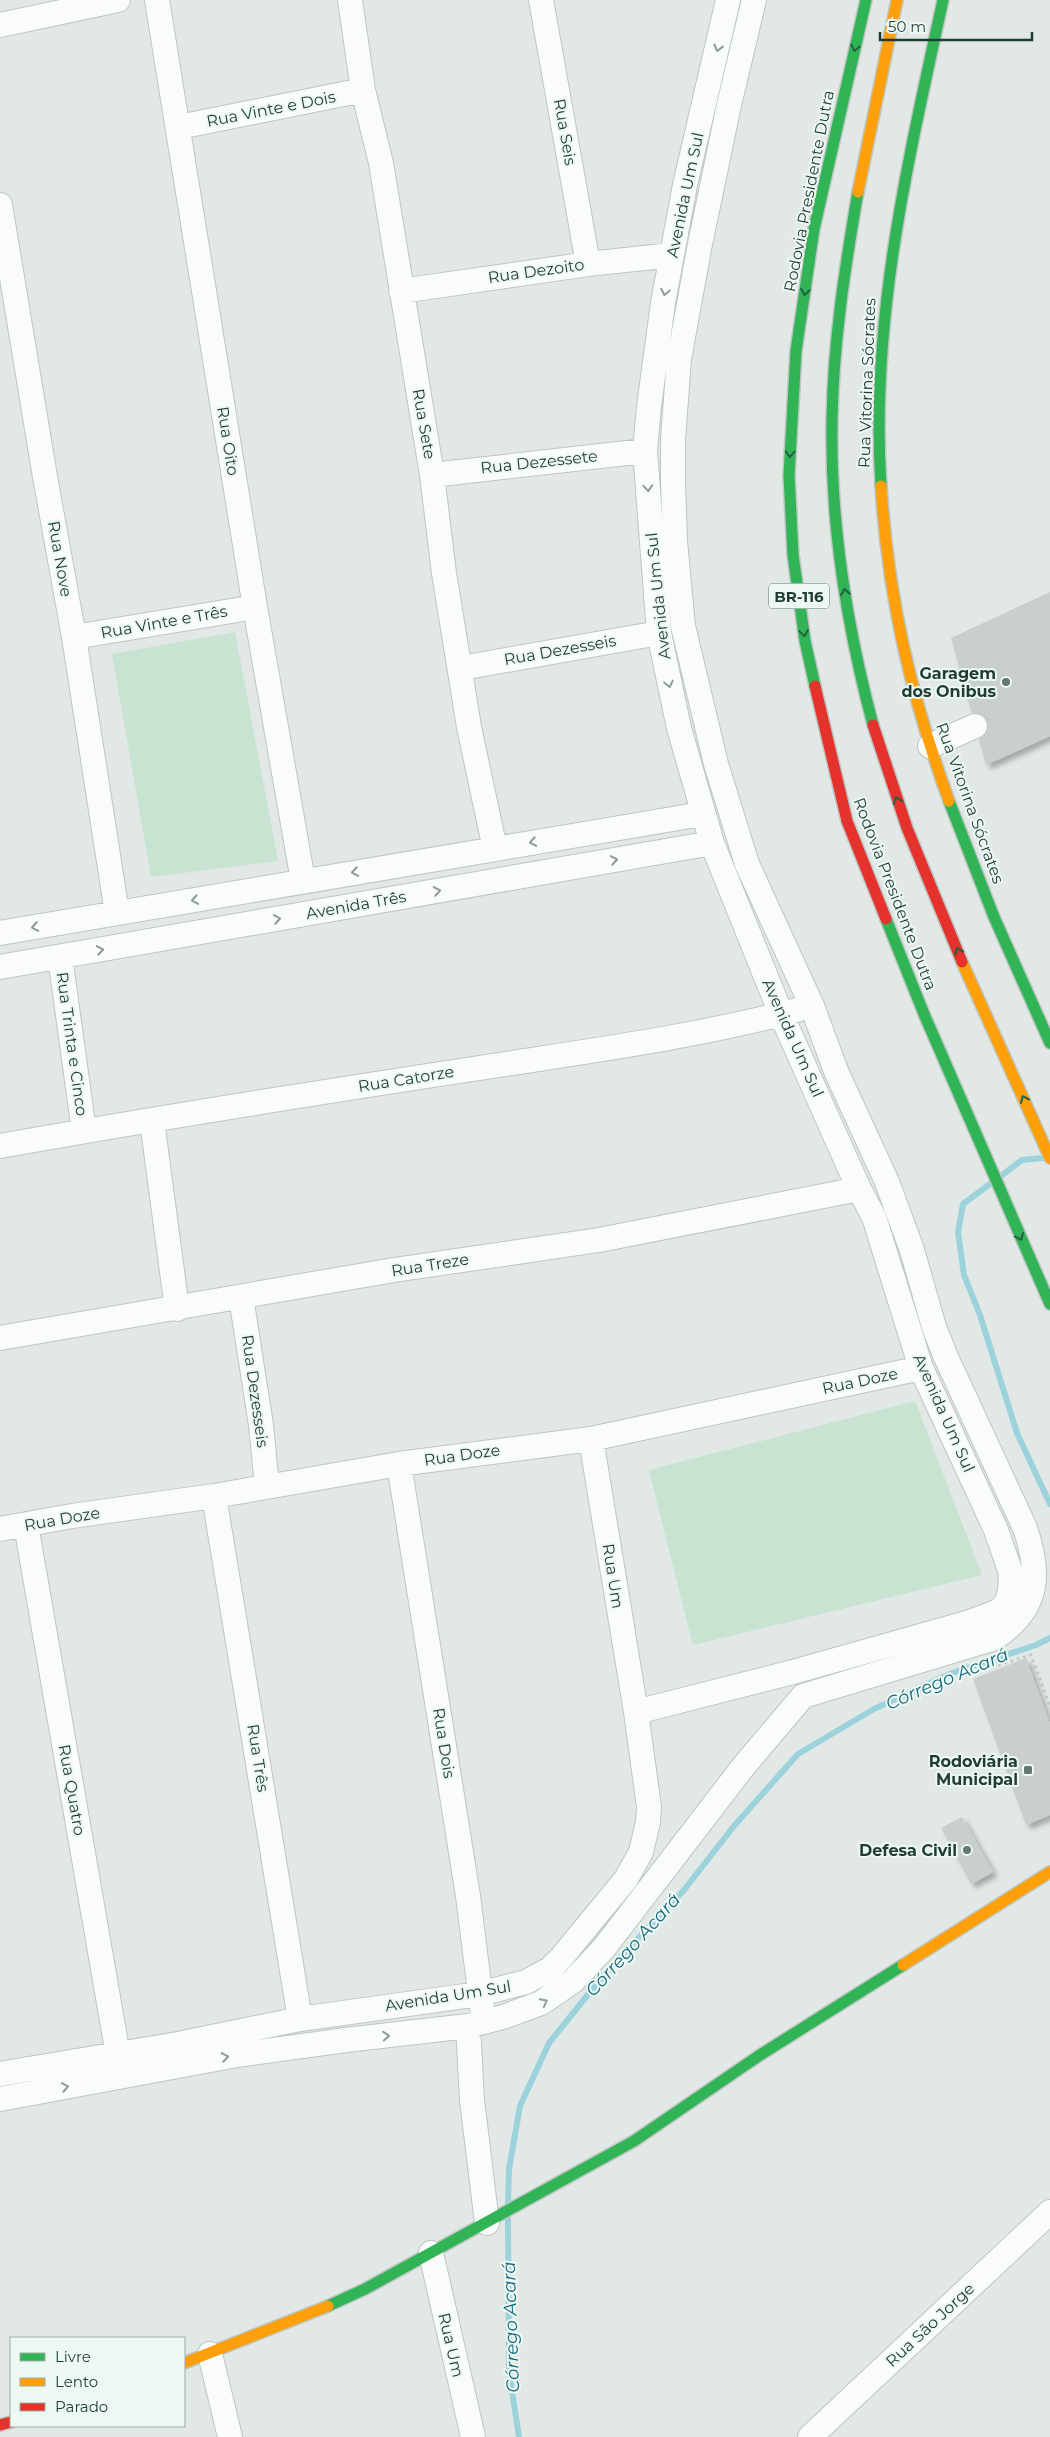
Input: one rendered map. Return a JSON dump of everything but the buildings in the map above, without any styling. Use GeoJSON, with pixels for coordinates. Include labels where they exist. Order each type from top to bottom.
{"type":"FeatureCollection","features":[{"type":"Feature","properties":{"kind":"main road","name":"Rodovia Presidente Dutra"},"geometry":{"type":"LineString","coordinates":[[866,0],[814,229],[796,351],[789,475],[793,554],[805,641],[828,747],[847,821],[924,1014],[1050,1304]]}},
{"type":"Feature","properties":{"kind":"main road","name":"BR-116"},"geometry":{"type":"LineString","coordinates":[[897,0],[851,222],[841,296],[832,432],[834,499],[840,564],[850,624],[868,702],[889,776],[909,833],[948,930],[1050,1158]]}},
{"type":"Feature","properties":{"kind":"main road","name":"Rua Vitorina Sócrates"},"geometry":{"type":"LineString","coordinates":[[943,0],[893,241],[884,310],[879,401],[879,464],[888,560],[900,639],[930,746],[961,835],[1050,1043]]}},
{"type":"Feature","properties":{"kind":"main road"},"geometry":{"type":"LineString","coordinates":[[185,2363],[293,2321],[365,2289],[519,2206],[634,2141],[760,2056],[1050,1872]]}},
{"type":"Feature","properties":{"kind":"street"},"geometry":{"type":"LineString","coordinates":[[0,25],[118,0]]}},
{"type":"Feature","properties":{"kind":"street","name":"Rua Oito"},"geometry":{"type":"LineString","coordinates":[[157,0],[255,607],[303,881]]}},
{"type":"Feature","properties":{"kind":"street","name":"Rua Sete"},"geometry":{"type":"LineString","coordinates":[[350,0],[363,90],[381,163],[432,475],[444,573],[461,668],[469,727],[495,849]]}},
{"type":"Feature","properties":{"kind":"street","name":"Rua Seis"},"geometry":{"type":"LineString","coordinates":[[541,0],[588,264]]}},
{"type":"Feature","properties":{"kind":"street","name":"Avenida Um Sul"},"geometry":{"type":"LineString","coordinates":[[0,2099],[40,2092],[300,2019],[479,1994],[514,1986],[538,1977],[561,1958],[626,1879],[636,1863],[644,1838],[649,1807],[636,1712],[793,1672],[986,1617],[999,1611],[1006,1603],[1010,1592],[1011,1573],[996,1530],[966,1461],[921,1368],[874,1217],[859,1189],[782,1014],[712,843],[702,814],[679,728],[659,633],[646,450],[663,303],[705,99],[728,0]]}},
{"type":"Feature","properties":{"kind":"street","name":"Avenida Um Sul"},"geometry":{"type":"LineString","coordinates":[[0,2074],[118,2055],[154,2059],[414,2033],[476,2024],[524,2011],[558,1994],[604,1948],[743,1767],[803,1696],[995,1638],[1008,1629],[1025,1608],[1032,1593],[1035,1574],[1033,1554],[1024,1528],[945,1355],[934,1327],[912,1250],[887,1182],[836,1071],[812,1006],[773,925],[747,864],[730,811],[683,626],[675,541],[672,439],[680,359],[700,244],[729,105],[754,0]]}},
{"type":"Feature","properties":{"kind":"street","name":"Rua Vinte e Dois"},"geometry":{"type":"LineString","coordinates":[[179,127],[363,90]]}},
{"type":"Feature","properties":{"kind":"street"},"geometry":{"type":"LineString","coordinates":[[705,99],[729,105]]}},
{"type":"Feature","properties":{"kind":"street","name":"Rua Nove"},"geometry":{"type":"LineString","coordinates":[[0,205],[45,477],[74,637],[117,913]]}},
{"type":"Feature","properties":{"kind":"street","name":"Rua Dezoito"},"geometry":{"type":"LineString","coordinates":[[401,291],[588,264],[672,255]]}},
{"type":"Feature","properties":{"kind":"street"},"geometry":{"type":"LineString","coordinates":[[657,352],[680,359]]}},
{"type":"Feature","properties":{"kind":"street","name":"Rua Dezessete"},"geometry":{"type":"LineString","coordinates":[[432,475],[646,450]]}},
{"type":"Feature","properties":{"kind":"street"},"geometry":{"type":"LineString","coordinates":[[652,541],[675,541]]}},
{"type":"Feature","properties":{"kind":"street","name":"Rua Vinte e Três"},"geometry":{"type":"LineString","coordinates":[[74,637],[255,607]]}},
{"type":"Feature","properties":{"kind":"street","name":"Rua Dezesseis"},"geometry":{"type":"LineString","coordinates":[[461,668],[659,633]]}},
{"type":"Feature","properties":{"kind":"street"},"geometry":{"type":"LineString","coordinates":[[930,746],[975,726]]}},
{"type":"Feature","properties":{"kind":"street"},"geometry":{"type":"LineString","coordinates":[[679,728],[708,728]]}},
{"type":"Feature","properties":{"kind":"street","name":"Avenida Três"},"geometry":{"type":"LineString","coordinates":[[0,933],[702,814]]}},
{"type":"Feature","properties":{"kind":"street"},"geometry":{"type":"LineString","coordinates":[[570,836],[579,866]]}},
{"type":"Feature","properties":{"kind":"street","name":"Avenida Três"},"geometry":{"type":"LineString","coordinates":[[1,960],[60,957],[712,843]]}},
{"type":"Feature","properties":{"kind":"street"},"geometry":{"type":"LineString","coordinates":[[384,868],[390,899]]}},
{"type":"Feature","properties":{"kind":"street"},"geometry":{"type":"LineString","coordinates":[[232,894],[242,925]]}},
{"type":"Feature","properties":{"kind":"street"},"geometry":{"type":"LineString","coordinates":[[748,931],[773,925]]}},
{"type":"Feature","properties":{"kind":"street","name":"Rua Trinta e Cinco"},"geometry":{"type":"LineString","coordinates":[[60,957],[84,1131]]}},
{"type":"Feature","properties":{"kind":"street","name":"Rua Catorze"},"geometry":{"type":"LineString","coordinates":[[0,1146],[265,1100],[569,1054],[782,1014],[812,1006]]}},
{"type":"Feature","properties":{"kind":"street"},"geometry":{"type":"LineString","coordinates":[[813,1082],[836,1071]]}},
{"type":"Feature","properties":{"kind":"street"},"geometry":{"type":"LineString","coordinates":[[152,1121],[177,1309]]}},
{"type":"Feature","properties":{"kind":"street","name":"Rua Treze"},"geometry":{"type":"LineString","coordinates":[[0,1338],[177,1309],[394,1270],[609,1238],[859,1189]]}},
{"type":"Feature","properties":{"kind":"street","name":"Rua Dezesseis"},"geometry":{"type":"LineString","coordinates":[[241,1297],[261,1425],[267,1486]]}},
{"type":"Feature","properties":{"kind":"street","name":"Rua Doze"},"geometry":{"type":"LineString","coordinates":[[0,1529],[72,1516],[214,1496],[399,1464],[591,1439],[921,1368]]}},
{"type":"Feature","properties":{"kind":"street","name":"Rua Um"},"geometry":{"type":"LineString","coordinates":[[591,1439],[636,1712]]}},
{"type":"Feature","properties":{"kind":"street","name":"Rua Dois"},"geometry":{"type":"LineString","coordinates":[[399,1464],[468,1896],[479,1994],[472,2100],[487,2223]]}},
{"type":"Feature","properties":{"kind":"street","name":"Rua Três"},"geometry":{"type":"LineString","coordinates":[[214,1496],[300,2019]]}},
{"type":"Feature","properties":{"kind":"street","name":"Rua Quatro"},"geometry":{"type":"LineString","coordinates":[[26,1525],[118,2055]]}},
{"type":"Feature","properties":{"kind":"street"},"geometry":{"type":"LineString","coordinates":[[793,1672],[803,1696]]}},
{"type":"Feature","properties":{"kind":"street"},"geometry":{"type":"LineString","coordinates":[[584,1930],[604,1948]]}},
{"type":"Feature","properties":{"kind":"street"},"geometry":{"type":"LineString","coordinates":[[410,2003],[414,2033]]}},
{"type":"Feature","properties":{"kind":"street"},"geometry":{"type":"LineString","coordinates":[[35,2068],[40,2092]]}},
{"type":"Feature","properties":{"kind":"street","name":"Rua São Jorge"},"geometry":{"type":"LineString","coordinates":[[810,2437],[1050,2212]]}},
{"type":"Feature","properties":{"kind":"street","name":"Rua Um"},"geometry":{"type":"LineString","coordinates":[[431,2253],[473,2437]]}},
{"type":"Feature","properties":{"kind":"street"},"geometry":{"type":"LineString","coordinates":[[210,2354],[230,2437]]}},
{"type":"Feature","properties":{"kind":"path"},"geometry":{"type":"LineString","coordinates":[[990,1664],[992,1668],[1031,1655],[1050,1706]]}},
{"type":"Feature","properties":{"kind":"green space"},"geometry":{"type":"Polygon","coordinates":[[[235,632],[278,861],[151,877],[112,654],[235,632]]]}},
{"type":"Feature","properties":{"kind":"green space"},"geometry":{"type":"Polygon","coordinates":[[[915,1401],[982,1575],[693,1645],[649,1470],[915,1401]]]}},
{"type":"Feature","properties":{"kind":"waterway","name":"Córrego Acará"},"geometry":{"type":"LineString","coordinates":[[1001,1176],[1022,1160],[1043,1158]]}},
{"type":"Feature","properties":{"kind":"waterway","name":"Córrego Acará"},"geometry":{"type":"LineString","coordinates":[[990,1184],[963,1204],[958,1232],[964,1275],[980,1315],[1017,1433],[1050,1504]]}},
{"type":"Feature","properties":{"kind":"waterway","name":"Córrego Acará"},"geometry":{"type":"LineString","coordinates":[[508,2204],[509,2169],[520,2106],[549,2043],[607,1971],[684,1890],[734,1826],[798,1754],[874,1709],[952,1673],[1036,1645],[1050,1638]]}},
{"type":"Feature","properties":{"kind":"waterway","name":"Córrego Acará"},"geometry":{"type":"LineString","coordinates":[[508,2219],[509,2372],[519,2437]]}},
{"type":"Feature","properties":{"kind":"traffic: fast"},"geometry":{"type":"LineString","coordinates":[[815,686],[805,641],[793,555],[789,475],[796,351],[814,229],[866,0]]}},
{"type":"Feature","properties":{"kind":"traffic: fast"},"geometry":{"type":"LineString","coordinates":[[881,486],[879,424],[881,363],[887,302],[905,181],[943,0]]}},
{"type":"Feature","properties":{"kind":"traffic: fast"},"geometry":{"type":"LineString","coordinates":[[858,192],[837,334],[833,392],[832,460],[837,537],[842,575],[855,651],[873,725]]}},
{"type":"Feature","properties":{"kind":"traffic: fast"},"geometry":{"type":"LineString","coordinates":[[949,801],[994,917],[1050,1043]]}},
{"type":"Feature","properties":{"kind":"traffic: fast"},"geometry":{"type":"LineString","coordinates":[[886,919],[924,1014],[1050,1304]]}},
{"type":"Feature","properties":{"kind":"traffic: fast"},"geometry":{"type":"LineString","coordinates":[[328,2306],[365,2289],[634,2141],[760,2055],[903,1965]]}},
{"type":"Feature","properties":{"kind":"traffic: slow"},"geometry":{"type":"LineString","coordinates":[[858,192],[897,0]]}},
{"type":"Feature","properties":{"kind":"traffic: slow"},"geometry":{"type":"LineString","coordinates":[[881,486],[889,568],[903,646],[923,723],[949,801]]}},
{"type":"Feature","properties":{"kind":"traffic: slow"},"geometry":{"type":"LineString","coordinates":[[962,962],[1050,1158]]}},
{"type":"Feature","properties":{"kind":"traffic: slow"},"geometry":{"type":"LineString","coordinates":[[903,1965],[1050,1872]]}},
{"type":"Feature","properties":{"kind":"traffic: slow"},"geometry":{"type":"LineString","coordinates":[[185,2363],[328,2306]]}},
{"type":"Feature","properties":{"kind":"traffic: jam"},"geometry":{"type":"LineString","coordinates":[[815,686],[847,821],[886,919]]}},
{"type":"Feature","properties":{"kind":"traffic: jam"},"geometry":{"type":"LineString","coordinates":[[873,725],[907,828],[962,962]]}},
{"type":"Feature","properties":{"kind":"traffic: jam"},"geometry":{"type":"LineString","coordinates":[[0,2425],[10,2422]]}},
{"type":"Feature","properties":{"kind":"place","name":"Garagem dos Onibus"},"geometry":{"type":"Point","coordinates":[1006,682]}},
{"type":"Feature","properties":{"kind":"place","name":"Rodoviária Municipal"},"geometry":{"type":"Point","coordinates":[1028,1770]}},
{"type":"Feature","properties":{"kind":"place","name":"Defesa Civil"},"geometry":{"type":"Point","coordinates":[967,1850]}}]}
